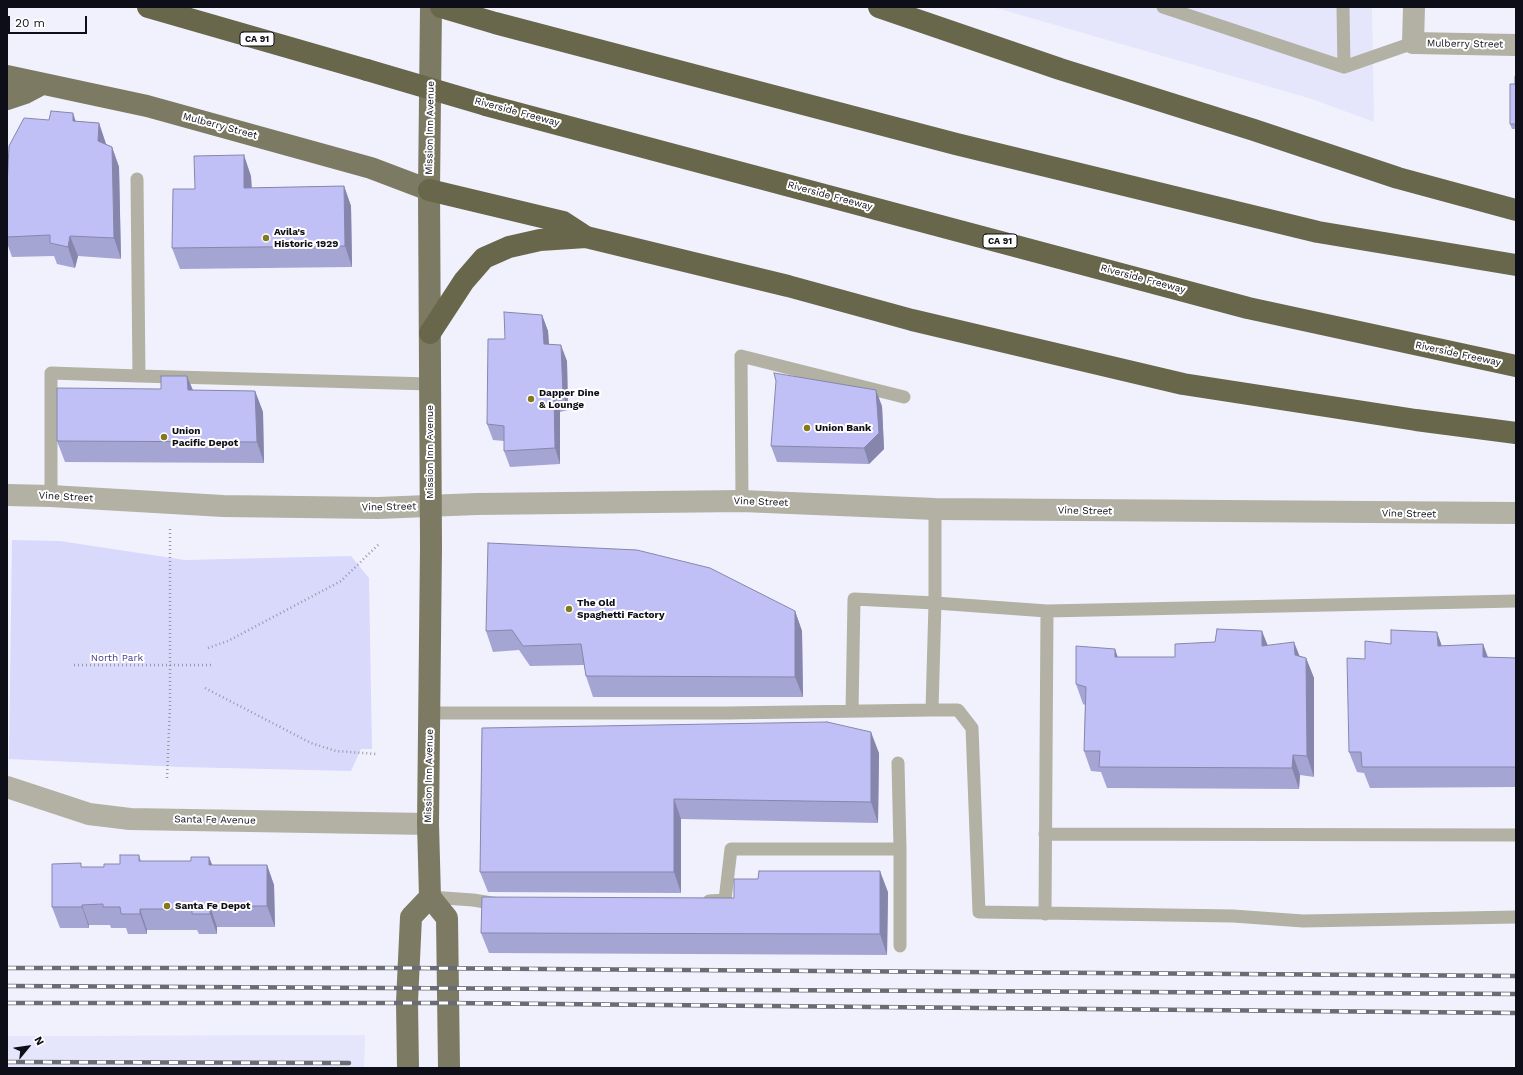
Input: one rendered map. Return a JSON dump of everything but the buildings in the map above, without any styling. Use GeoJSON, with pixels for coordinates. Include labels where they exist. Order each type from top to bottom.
{"type":"FeatureCollection","features":[{"type":"Feature","properties":{"kind":"highway","name":"Riverside Freeway"},"geometry":{"type":"LineString","coordinates":[[148,7],[486,105],[1248,308],[1516,366]]}},
{"type":"Feature","properties":{"kind":"highway"},"geometry":{"type":"LineString","coordinates":[[441,7],[494,23],[956,144],[1310,230],[1516,265]]}},
{"type":"Feature","properties":{"kind":"highway"},"geometry":{"type":"LineString","coordinates":[[878,7],[1060,69],[1254,130],[1398,178],[1516,210]]}},
{"type":"Feature","properties":{"kind":"highway"},"geometry":{"type":"LineString","coordinates":[[429,190],[563,222],[586,237]]}},
{"type":"Feature","properties":{"kind":"highway"},"geometry":{"type":"LineString","coordinates":[[430,333],[464,280],[484,258],[509,247],[540,240],[586,237],[788,286],[912,320],[1183,384],[1416,420],[1516,433]]}},
{"type":"Feature","properties":{"kind":"main road","name":"Mission Inn Avenue"},"geometry":{"type":"LineString","coordinates":[[430,897],[428,824],[430,713],[429,190],[431,7]]}},
{"type":"Feature","properties":{"kind":"main road","name":"Mulberry Street"},"geometry":{"type":"LineString","coordinates":[[7,76],[147,106],[371,168],[429,190]]}},
{"type":"Feature","properties":{"kind":"main road"},"geometry":{"type":"LineString","coordinates":[[7,99],[25,93],[42,84]]}},
{"type":"Feature","properties":{"kind":"main road"},"geometry":{"type":"LineString","coordinates":[[408,1068],[407,1002],[411,916],[430,897],[447,918],[448,1068]]}},
{"type":"Feature","properties":{"kind":"street"},"geometry":{"type":"LineString","coordinates":[[1413,43],[1414,7]]}},
{"type":"Feature","properties":{"kind":"street","name":"Mulberry Street"},"geometry":{"type":"LineString","coordinates":[[1413,43],[1516,44]]}},
{"type":"Feature","properties":{"kind":"street","name":"Vine Street"},"geometry":{"type":"LineString","coordinates":[[7,495],[51,496],[223,506],[378,508],[430,505],[742,501],[934,509],[1516,513]]}},
{"type":"Feature","properties":{"kind":"street","name":"Santa Fe Avenue"},"geometry":{"type":"LineString","coordinates":[[7,787],[89,814],[130,819],[428,824]]}},
{"type":"Feature","properties":{"kind":"lane"},"geometry":{"type":"LineString","coordinates":[[1163,7],[1344,67],[1413,43]]}},
{"type":"Feature","properties":{"kind":"lane"},"geometry":{"type":"LineString","coordinates":[[1343,7],[1344,67]]}},
{"type":"Feature","properties":{"kind":"lane"},"geometry":{"type":"LineString","coordinates":[[137,179],[139,376]]}},
{"type":"Feature","properties":{"kind":"lane"},"geometry":{"type":"LineString","coordinates":[[742,501],[741,356],[904,397]]}},
{"type":"Feature","properties":{"kind":"lane"},"geometry":{"type":"LineString","coordinates":[[51,496],[50,373],[430,384]]}},
{"type":"Feature","properties":{"kind":"lane"},"geometry":{"type":"LineString","coordinates":[[932,710],[936,603],[934,509]]}},
{"type":"Feature","properties":{"kind":"lane"},"geometry":{"type":"LineString","coordinates":[[852,711],[854,599],[1047,611],[1516,601]]}},
{"type":"Feature","properties":{"kind":"lane"},"geometry":{"type":"LineString","coordinates":[[1044,914],[1047,611]]}},
{"type":"Feature","properties":{"kind":"lane"},"geometry":{"type":"LineString","coordinates":[[430,713],[712,713],[958,710],[972,728],[979,912],[1233,916],[1303,920],[1516,917]]}},
{"type":"Feature","properties":{"kind":"lane"},"geometry":{"type":"LineString","coordinates":[[898,763],[900,946]]}},
{"type":"Feature","properties":{"kind":"lane"},"geometry":{"type":"LineString","coordinates":[[1045,834],[1516,835]]}},
{"type":"Feature","properties":{"kind":"lane"},"geometry":{"type":"LineString","coordinates":[[694,901],[725,900],[731,849],[900,849]]}},
{"type":"Feature","properties":{"kind":"lane"},"geometry":{"type":"LineString","coordinates":[[430,897],[473,900],[498,904],[513,904]]}},
{"type":"Feature","properties":{"kind":"path"},"geometry":{"type":"LineString","coordinates":[[167,778],[171,539],[168,502]]}},
{"type":"Feature","properties":{"kind":"path"},"geometry":{"type":"LineString","coordinates":[[208,648],[228,641],[341,581],[380,543]]}},
{"type":"Feature","properties":{"kind":"path"},"geometry":{"type":"LineString","coordinates":[[74,666],[212,665]]}},
{"type":"Feature","properties":{"kind":"path"},"geometry":{"type":"LineString","coordinates":[[205,688],[310,743],[336,751],[376,754]]}},
{"type":"Feature","properties":{"kind":"shaded area"},"geometry":{"type":"Polygon","coordinates":[[[993,7],[1372,7],[1374,122],[1312,99],[993,7]]]}},
{"type":"Feature","properties":{"kind":"shaded area"},"geometry":{"type":"Polygon","coordinates":[[[365,1035],[364,1068],[7,1068],[7,1036],[365,1035]]]}},
{"type":"Feature","properties":{"kind":"green space","name":"North Park"},"geometry":{"type":"Polygon","coordinates":[[[12,540],[60,541],[185,560],[351,556],[369,578],[372,749],[361,749],[351,771],[181,767],[9,759],[12,540]]]}},
{"type":"Feature","properties":{"kind":"railway"},"geometry":{"type":"LineString","coordinates":[[7,968],[408,968],[1516,976]]}},
{"type":"Feature","properties":{"kind":"railway"},"geometry":{"type":"LineString","coordinates":[[7,986],[1516,994]]}},
{"type":"Feature","properties":{"kind":"railway"},"geometry":{"type":"LineString","coordinates":[[7,1003],[448,1003],[1516,1013]]}},
{"type":"Feature","properties":{"kind":"railway"},"geometry":{"type":"LineString","coordinates":[[7,1062],[349,1063]]}},
{"type":"Feature","properties":{"kind":"place","name":"Avila's Historic 1929"},"geometry":{"type":"Point","coordinates":[266,238]}},
{"type":"Feature","properties":{"kind":"place","name":"Dapper Dine & Lounge"},"geometry":{"type":"Point","coordinates":[531,399]}},
{"type":"Feature","properties":{"kind":"place","name":"Union Bank"},"geometry":{"type":"Point","coordinates":[807,428]}},
{"type":"Feature","properties":{"kind":"place","name":"Union Pacific Depot"},"geometry":{"type":"Point","coordinates":[164,437]}},
{"type":"Feature","properties":{"kind":"place","name":"The Old Spaghetti Factory"},"geometry":{"type":"Point","coordinates":[569,609]}},
{"type":"Feature","properties":{"kind":"place","name":"Santa Fe Depot"},"geometry":{"type":"Point","coordinates":[167,906]}}]}
